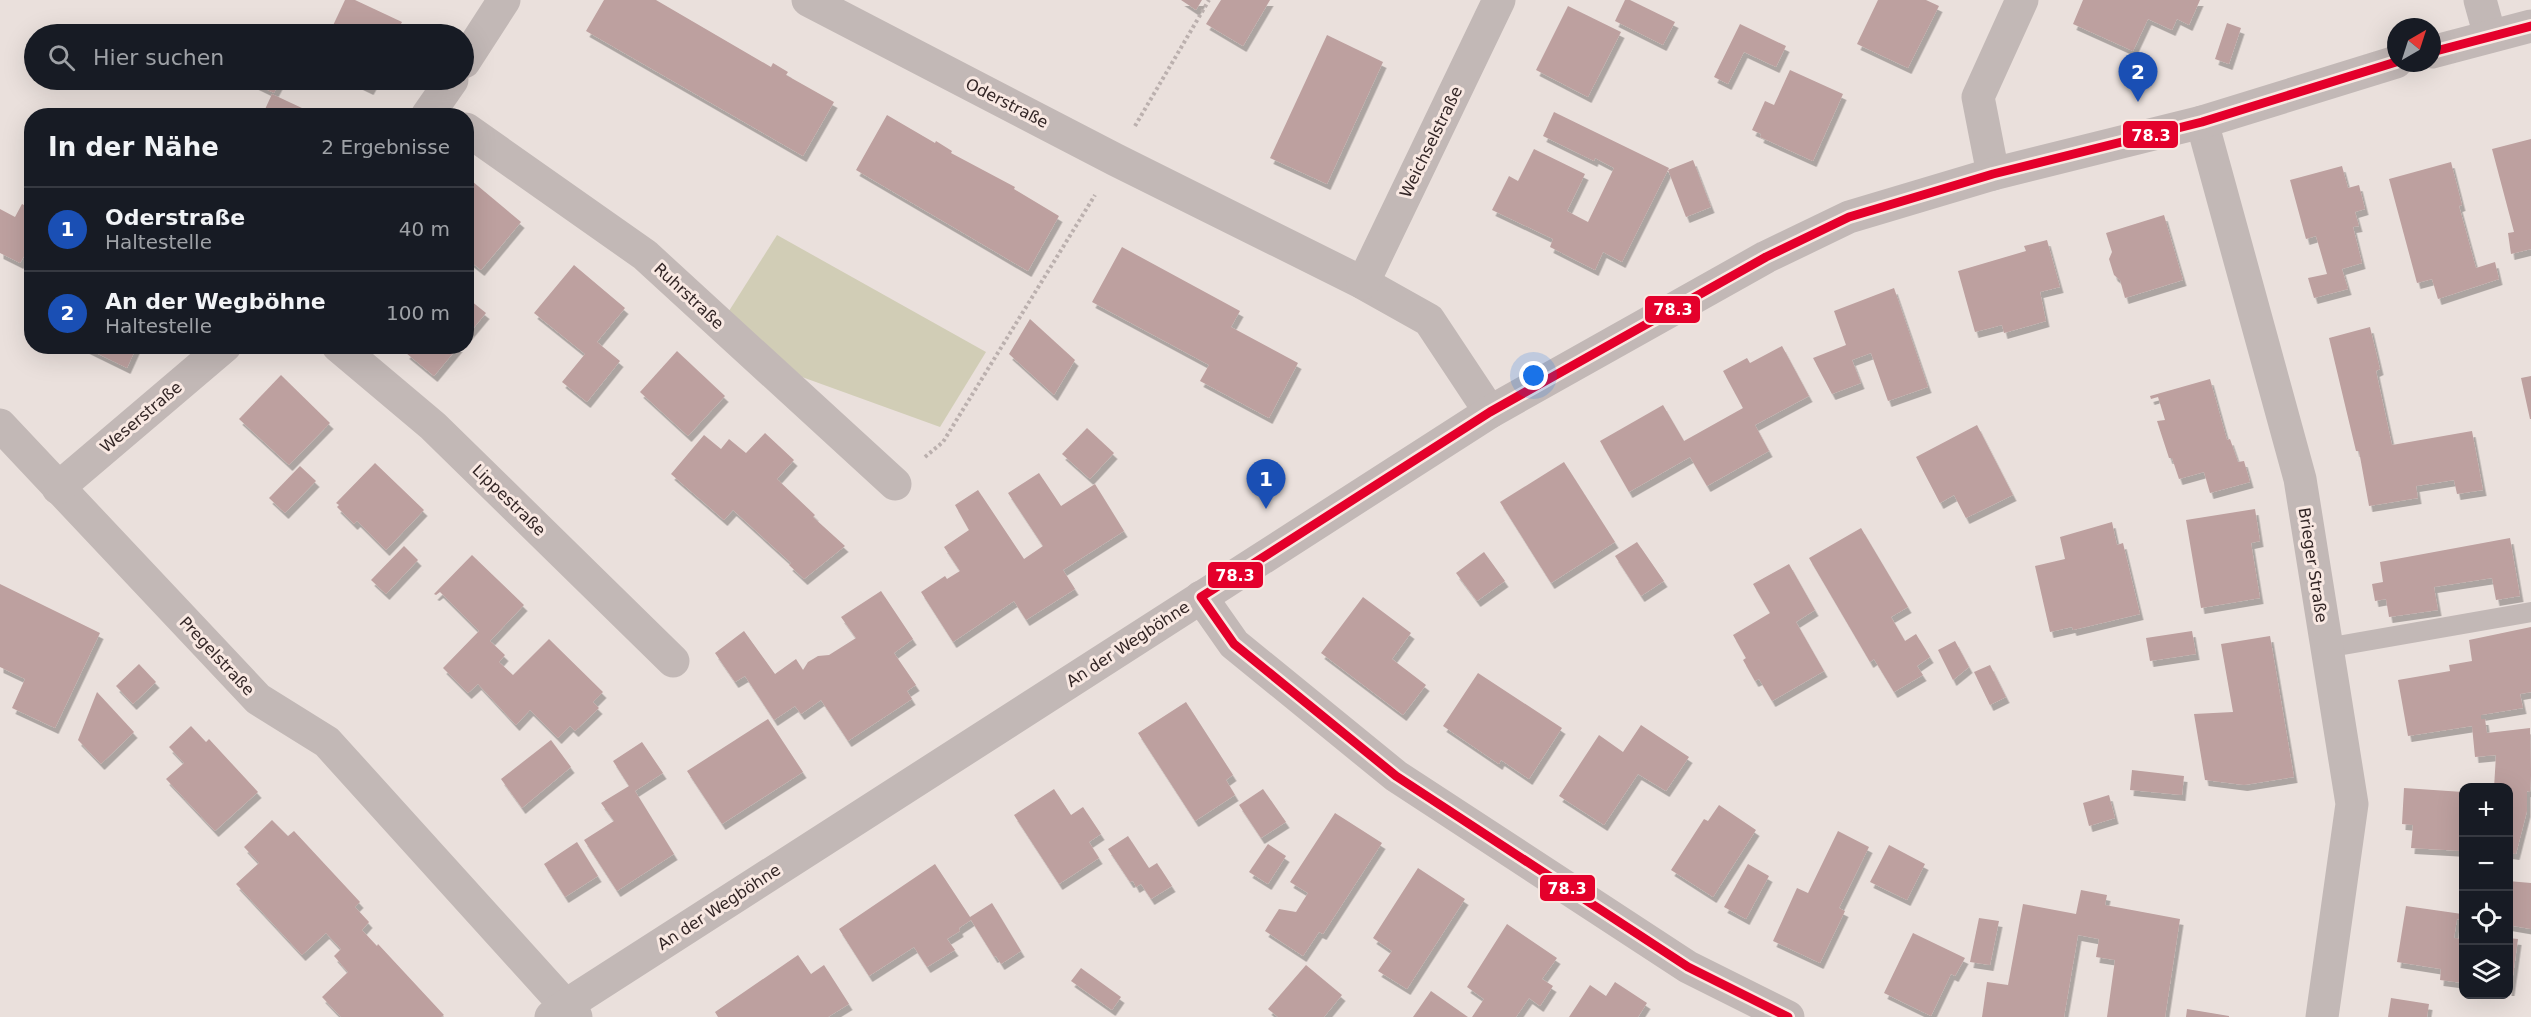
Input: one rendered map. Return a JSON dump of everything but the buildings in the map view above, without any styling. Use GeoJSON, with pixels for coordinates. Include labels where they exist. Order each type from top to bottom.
{"type":"FeatureCollection","features":[{"type":"Feature","properties":{"kind":"street"},"geometry":{"type":"LineString","coordinates":[[474,46],[504,0]]}},
{"type":"Feature","properties":{"kind":"street","name":"Oderstraße"},"geometry":{"type":"LineString","coordinates":[[808,0],[1116,160],[1363,283],[1429,320],[1490,412]]}},
{"type":"Feature","properties":{"kind":"street","name":"Weichselstraße"},"geometry":{"type":"LineString","coordinates":[[1363,283],[1499,0]]}},
{"type":"Feature","properties":{"kind":"street"},"geometry":{"type":"LineString","coordinates":[[1992,174],[1978,97],[2022,0]]}},
{"type":"Feature","properties":{"kind":"street"},"geometry":{"type":"LineString","coordinates":[[2480,0],[2490,36]]}},
{"type":"Feature","properties":{"kind":"street"},"geometry":{"type":"LineString","coordinates":[[2441,50],[2531,26]]}},
{"type":"Feature","properties":{"kind":"street","name":"An der Wegböhne"},"geometry":{"type":"LineString","coordinates":[[564,1013],[1201,597],[1490,412],[1766,257],[1849,217],[1992,174],[2202,122],[2387,65]]}},
{"type":"Feature","properties":{"kind":"street","name":"Brieger Straße"},"geometry":{"type":"LineString","coordinates":[[2202,122],[2300,479],[2352,804],[2322,1017]]}},
{"type":"Feature","properties":{"kind":"street","name":"Ruhrstraße"},"geometry":{"type":"LineString","coordinates":[[474,135],[645,255],[895,484]]}},
{"type":"Feature","properties":{"kind":"street","name":"Weserstraße"},"geometry":{"type":"LineString","coordinates":[[57,488],[216,354]]}},
{"type":"Feature","properties":{"kind":"street","name":"Lippestraße"},"geometry":{"type":"LineString","coordinates":[[348,354],[433,426],[674,661]]}},
{"type":"Feature","properties":{"kind":"street","name":"Pregelstraße"},"geometry":{"type":"LineString","coordinates":[[0,425],[258,699],[327,742],[564,1013]]}},
{"type":"Feature","properties":{"kind":"street"},"geometry":{"type":"LineString","coordinates":[[1201,597],[1234,644],[1396,776],[1688,967],[1788,1017]]}},
{"type":"Feature","properties":{"kind":"lane"},"geometry":{"type":"LineString","coordinates":[[2326,648],[2531,612]]}},
{"type":"Feature","properties":{"kind":"path"},"geometry":{"type":"LineString","coordinates":[[895,484],[943,442],[1116,160],[1209,0]]}},
{"type":"Feature","properties":{"kind":"shaded area"},"geometry":{"type":"Polygon","coordinates":[[[777,235],[986,352],[940,427],[802,377],[729,311],[777,235]]]}},
{"type":"Feature","properties":{"kind":"transit line","name":"78.3"},"geometry":{"type":"LineString","coordinates":[[2441,50],[2531,26]]}},
{"type":"Feature","properties":{"kind":"transit line","name":"78.3"},"geometry":{"type":"LineString","coordinates":[[1788,1017],[1688,967],[1396,776],[1234,644],[1201,597],[1490,412],[1766,257],[1849,217],[1993,174],[2202,122],[2387,65]]}},
{"type":"Feature","properties":{"kind":"place","name":"An der Wegböhne"},"geometry":{"type":"Point","coordinates":[2138,102]}},
{"type":"Feature","properties":{"kind":"place","name":"Oderstraße"},"geometry":{"type":"Point","coordinates":[1266,509]}}]}
